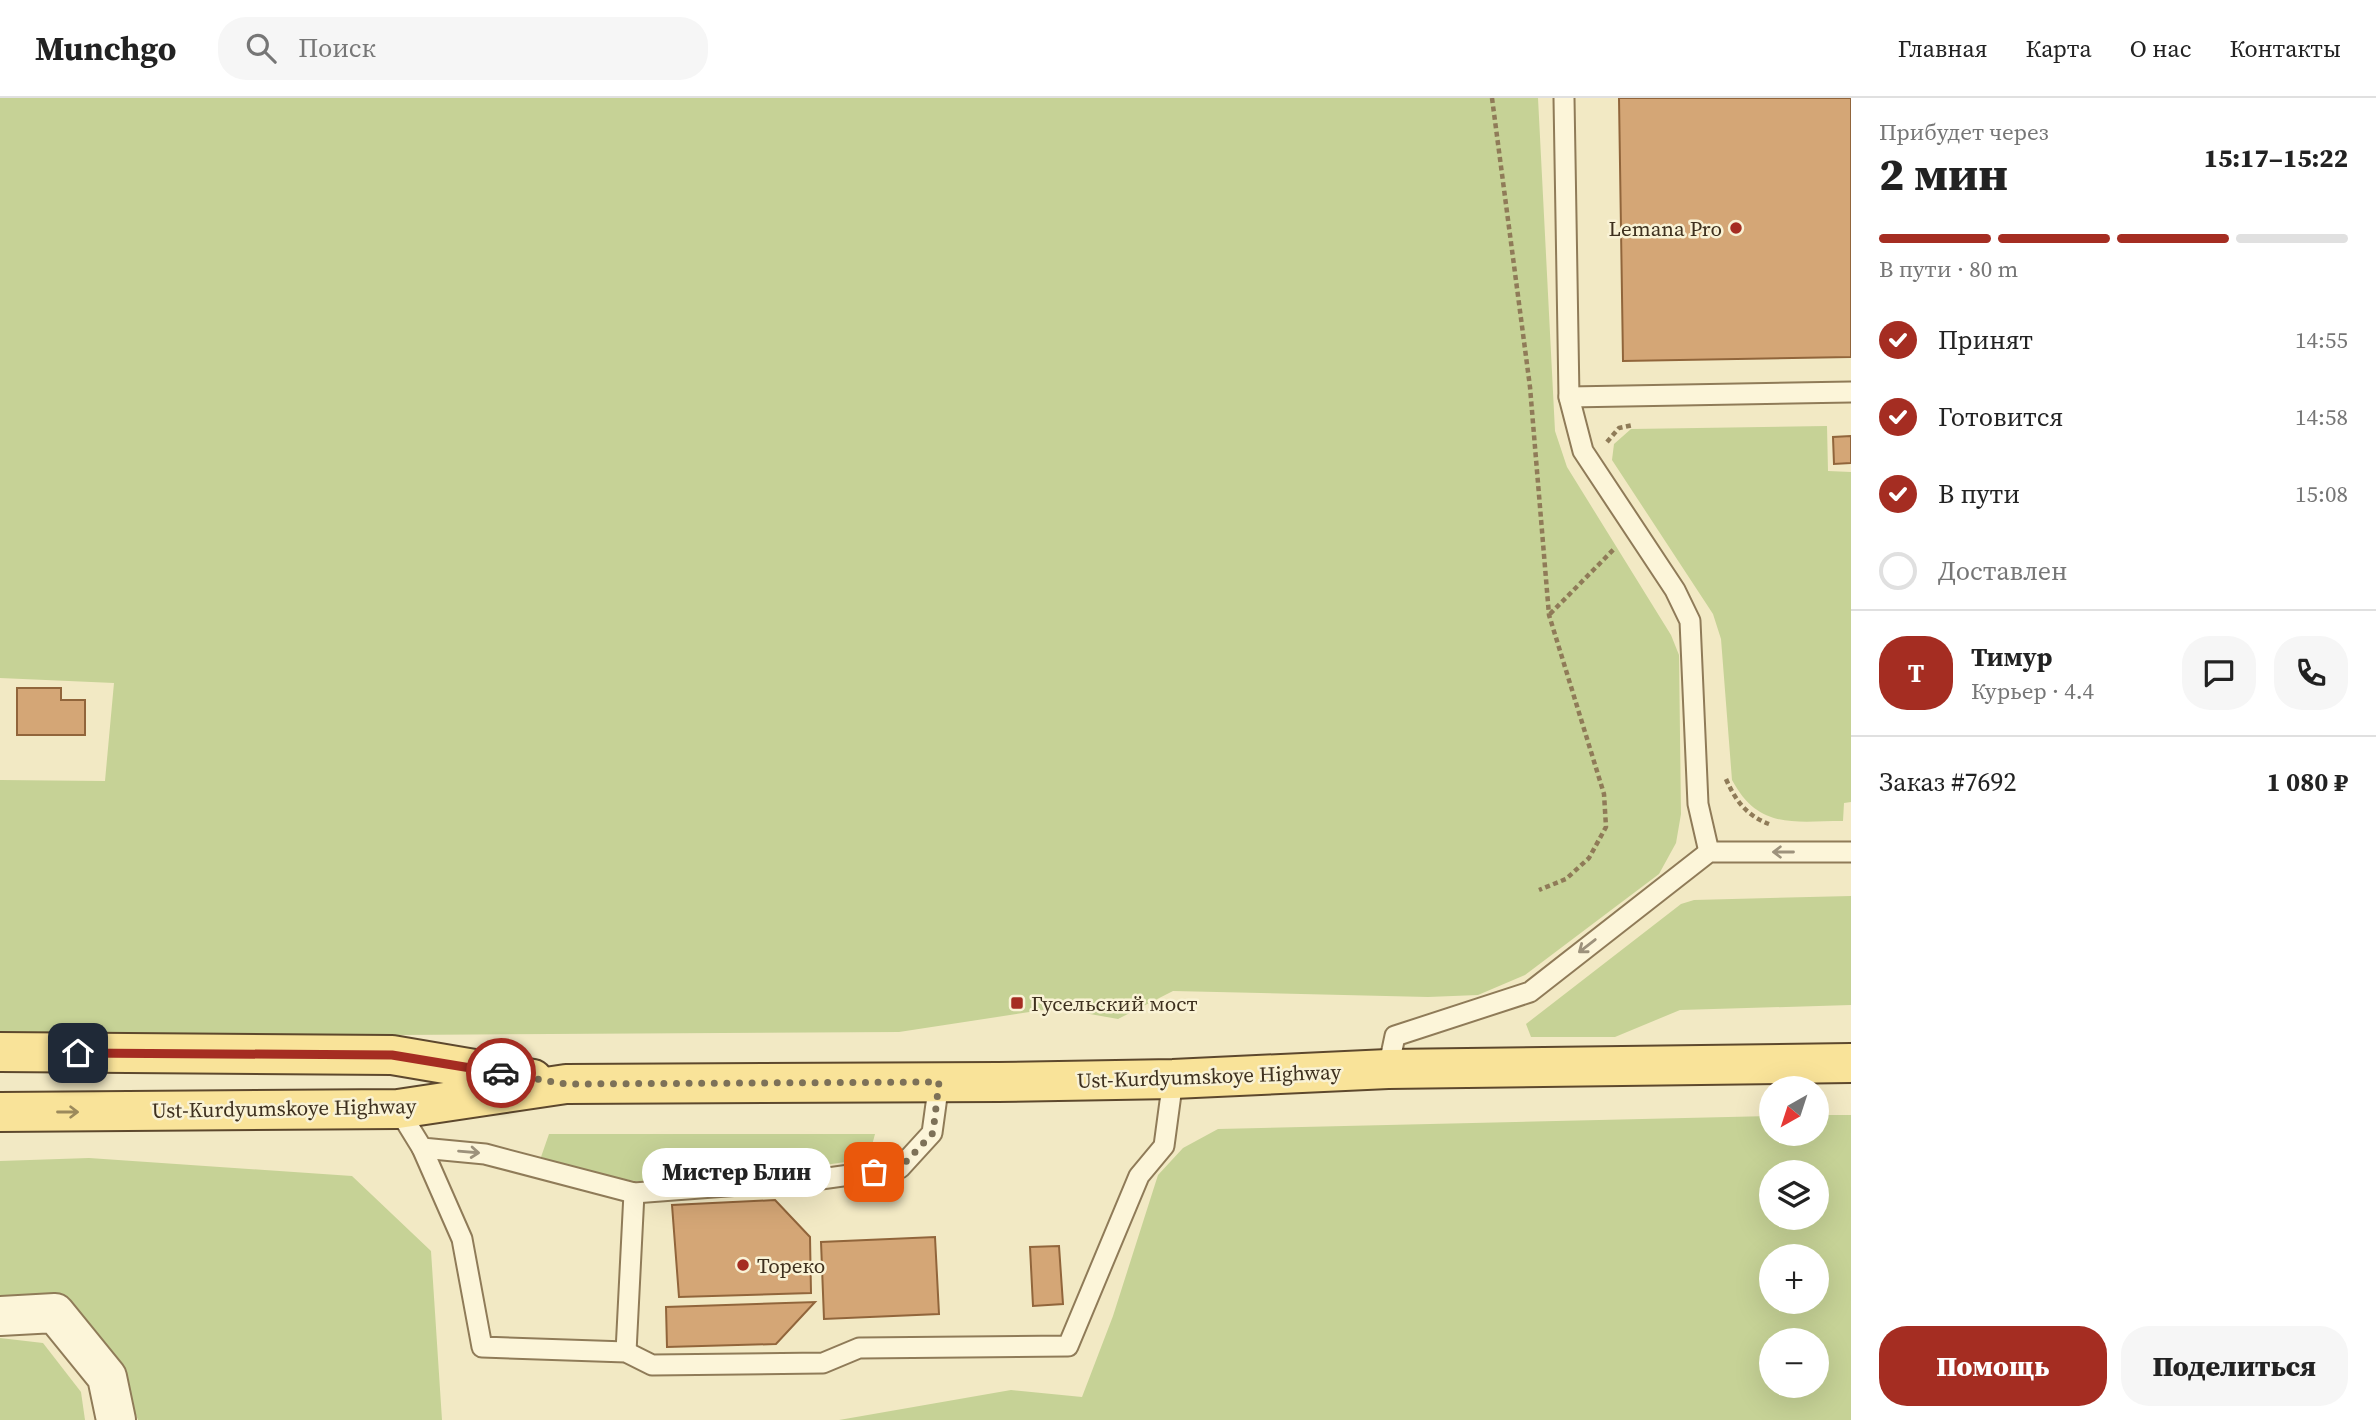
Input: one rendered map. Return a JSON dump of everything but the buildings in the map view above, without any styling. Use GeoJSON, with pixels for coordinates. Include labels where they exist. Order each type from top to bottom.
{"type":"FeatureCollection","features":[{"type":"Feature","properties":{"kind":"main road","name":"Ust-Kurdyumskoye Highway"},"geometry":{"type":"LineString","coordinates":[[0,1052],[392,1055],[566,1084]]}},
{"type":"Feature","properties":{"kind":"main road","name":"Ust-Kurdyumskoye Highway"},"geometry":{"type":"LineString","coordinates":[[0,1112],[398,1109],[566,1084],[1173,1079],[1388,1069],[1851,1063]]}},
{"type":"Feature","properties":{"kind":"street"},"geometry":{"type":"LineString","coordinates":[[0,1316],[55,1313],[107,1377],[116,1420]]}},
{"type":"Feature","properties":{"kind":"lane"},"geometry":{"type":"LineString","coordinates":[[1564,98],[1569,397],[1583,451],[1675,590],[1690,621],[1698,804],[1709,852]]}},
{"type":"Feature","properties":{"kind":"lane"},"geometry":{"type":"LineString","coordinates":[[1569,397],[1851,391]]}},
{"type":"Feature","properties":{"kind":"lane"},"geometry":{"type":"LineString","coordinates":[[1388,1069],[1395,1036],[1530,992],[1709,852],[1851,852]]}},
{"type":"Feature","properties":{"kind":"lane"},"geometry":{"type":"LineString","coordinates":[[398,1109],[422,1148],[462,1239],[481,1347],[626,1352],[652,1365],[824,1363],[859,1348],[1068,1346],[1139,1176],[1164,1146],[1173,1079]]}},
{"type":"Feature","properties":{"kind":"lane"},"geometry":{"type":"LineString","coordinates":[[422,1148],[485,1154],[634,1193],[821,1179],[900,1168],[933,1133],[939,1082]]}},
{"type":"Feature","properties":{"kind":"lane"},"geometry":{"type":"LineString","coordinates":[[626,1352],[634,1193]]}},
{"type":"Feature","properties":{"kind":"path"},"geometry":{"type":"LineString","coordinates":[[1493,98],[1530,387],[1549,615],[1604,794],[1606,827],[1589,858],[1566,878],[1539,890]]}},
{"type":"Feature","properties":{"kind":"path"},"geometry":{"type":"LineString","coordinates":[[1606,451],[1606,443],[1619,428],[1646,424]]}},
{"type":"Feature","properties":{"kind":"path"},"geometry":{"type":"LineString","coordinates":[[1549,615],[1600,562],[1636,530]]}},
{"type":"Feature","properties":{"kind":"path"},"geometry":{"type":"LineString","coordinates":[[1725,772],[1738,802],[1754,818],[1776,827]]}},
{"type":"Feature","properties":{"kind":"green space"},"geometry":{"type":"Polygon","coordinates":[[[0,98],[1538,98],[1555,431],[1567,467],[1671,635],[1679,655],[1681,814],[1676,843],[1659,874],[1525,975],[1478,995],[1428,997],[1173,991],[1118,1019],[1056,1008],[899,1032],[395,1035],[0,1032],[0,780],[105,781],[114,683],[0,678],[0,98]]]}},
{"type":"Feature","properties":{"kind":"green space"},"geometry":{"type":"Polygon","coordinates":[[[1827,426],[1828,471],[1851,472],[1851,802],[1844,803],[1843,821],[1793,821],[1766,815],[1754,808],[1732,780],[1721,639],[1713,614],[1612,460],[1614,444],[1631,429],[1827,426]]]}},
{"type":"Feature","properties":{"kind":"green space"},"geometry":{"type":"Polygon","coordinates":[[[1851,896],[1851,1005],[1680,1010],[1615,1037],[1531,1037],[1526,1024],[1681,904],[1694,900],[1851,896]]]}},
{"type":"Feature","properties":{"kind":"green space"},"geometry":{"type":"Polygon","coordinates":[[[1829,1115],[1851,1115],[1851,1420],[839,1420],[1011,1390],[1082,1397],[1113,1316],[1158,1175],[1183,1148],[1218,1129],[1759,1116],[1759,1146],[1829,1146],[1829,1115]]]}},
{"type":"Feature","properties":{"kind":"green space"},"geometry":{"type":"Polygon","coordinates":[[[549,1134],[875,1134],[871,1149],[859,1160],[777,1172],[641,1182],[587,1173],[541,1157],[549,1134]]]}},
{"type":"Feature","properties":{"kind":"green space"},"geometry":{"type":"Polygon","coordinates":[[[89,1158],[352,1176],[431,1251],[442,1420],[138,1420],[118,1367],[0,1298],[0,1161],[89,1158]]]}},
{"type":"Feature","properties":{"kind":"green space"},"geometry":{"type":"Polygon","coordinates":[[[0,1338],[43,1343],[81,1392],[85,1420],[0,1420],[0,1338]]]}},
{"type":"Feature","properties":{"kind":"way so far"},"geometry":{"type":"LineString","coordinates":[[501,1073],[566,1084],[939,1082],[933,1133],[900,1168],[874,1172]]}},
{"type":"Feature","properties":{"kind":"place","name":"Lemana Pro"},"geometry":{"type":"Point","coordinates":[1736,228]}},
{"type":"Feature","properties":{"kind":"place","name":"Гусельский мост"},"geometry":{"type":"Point","coordinates":[1017,1003]}},
{"type":"Feature","properties":{"kind":"place","name":"Мистер Блин"},"geometry":{"type":"Point","coordinates":[874,1172]}},
{"type":"Feature","properties":{"kind":"place","name":"Тореко"},"geometry":{"type":"Point","coordinates":[743,1265]}},
{"type":"Feature","properties":{"kind":"route"},"geometry":{"type":"LineString","coordinates":[[78,1053],[392,1055],[501,1073]]}}]}
